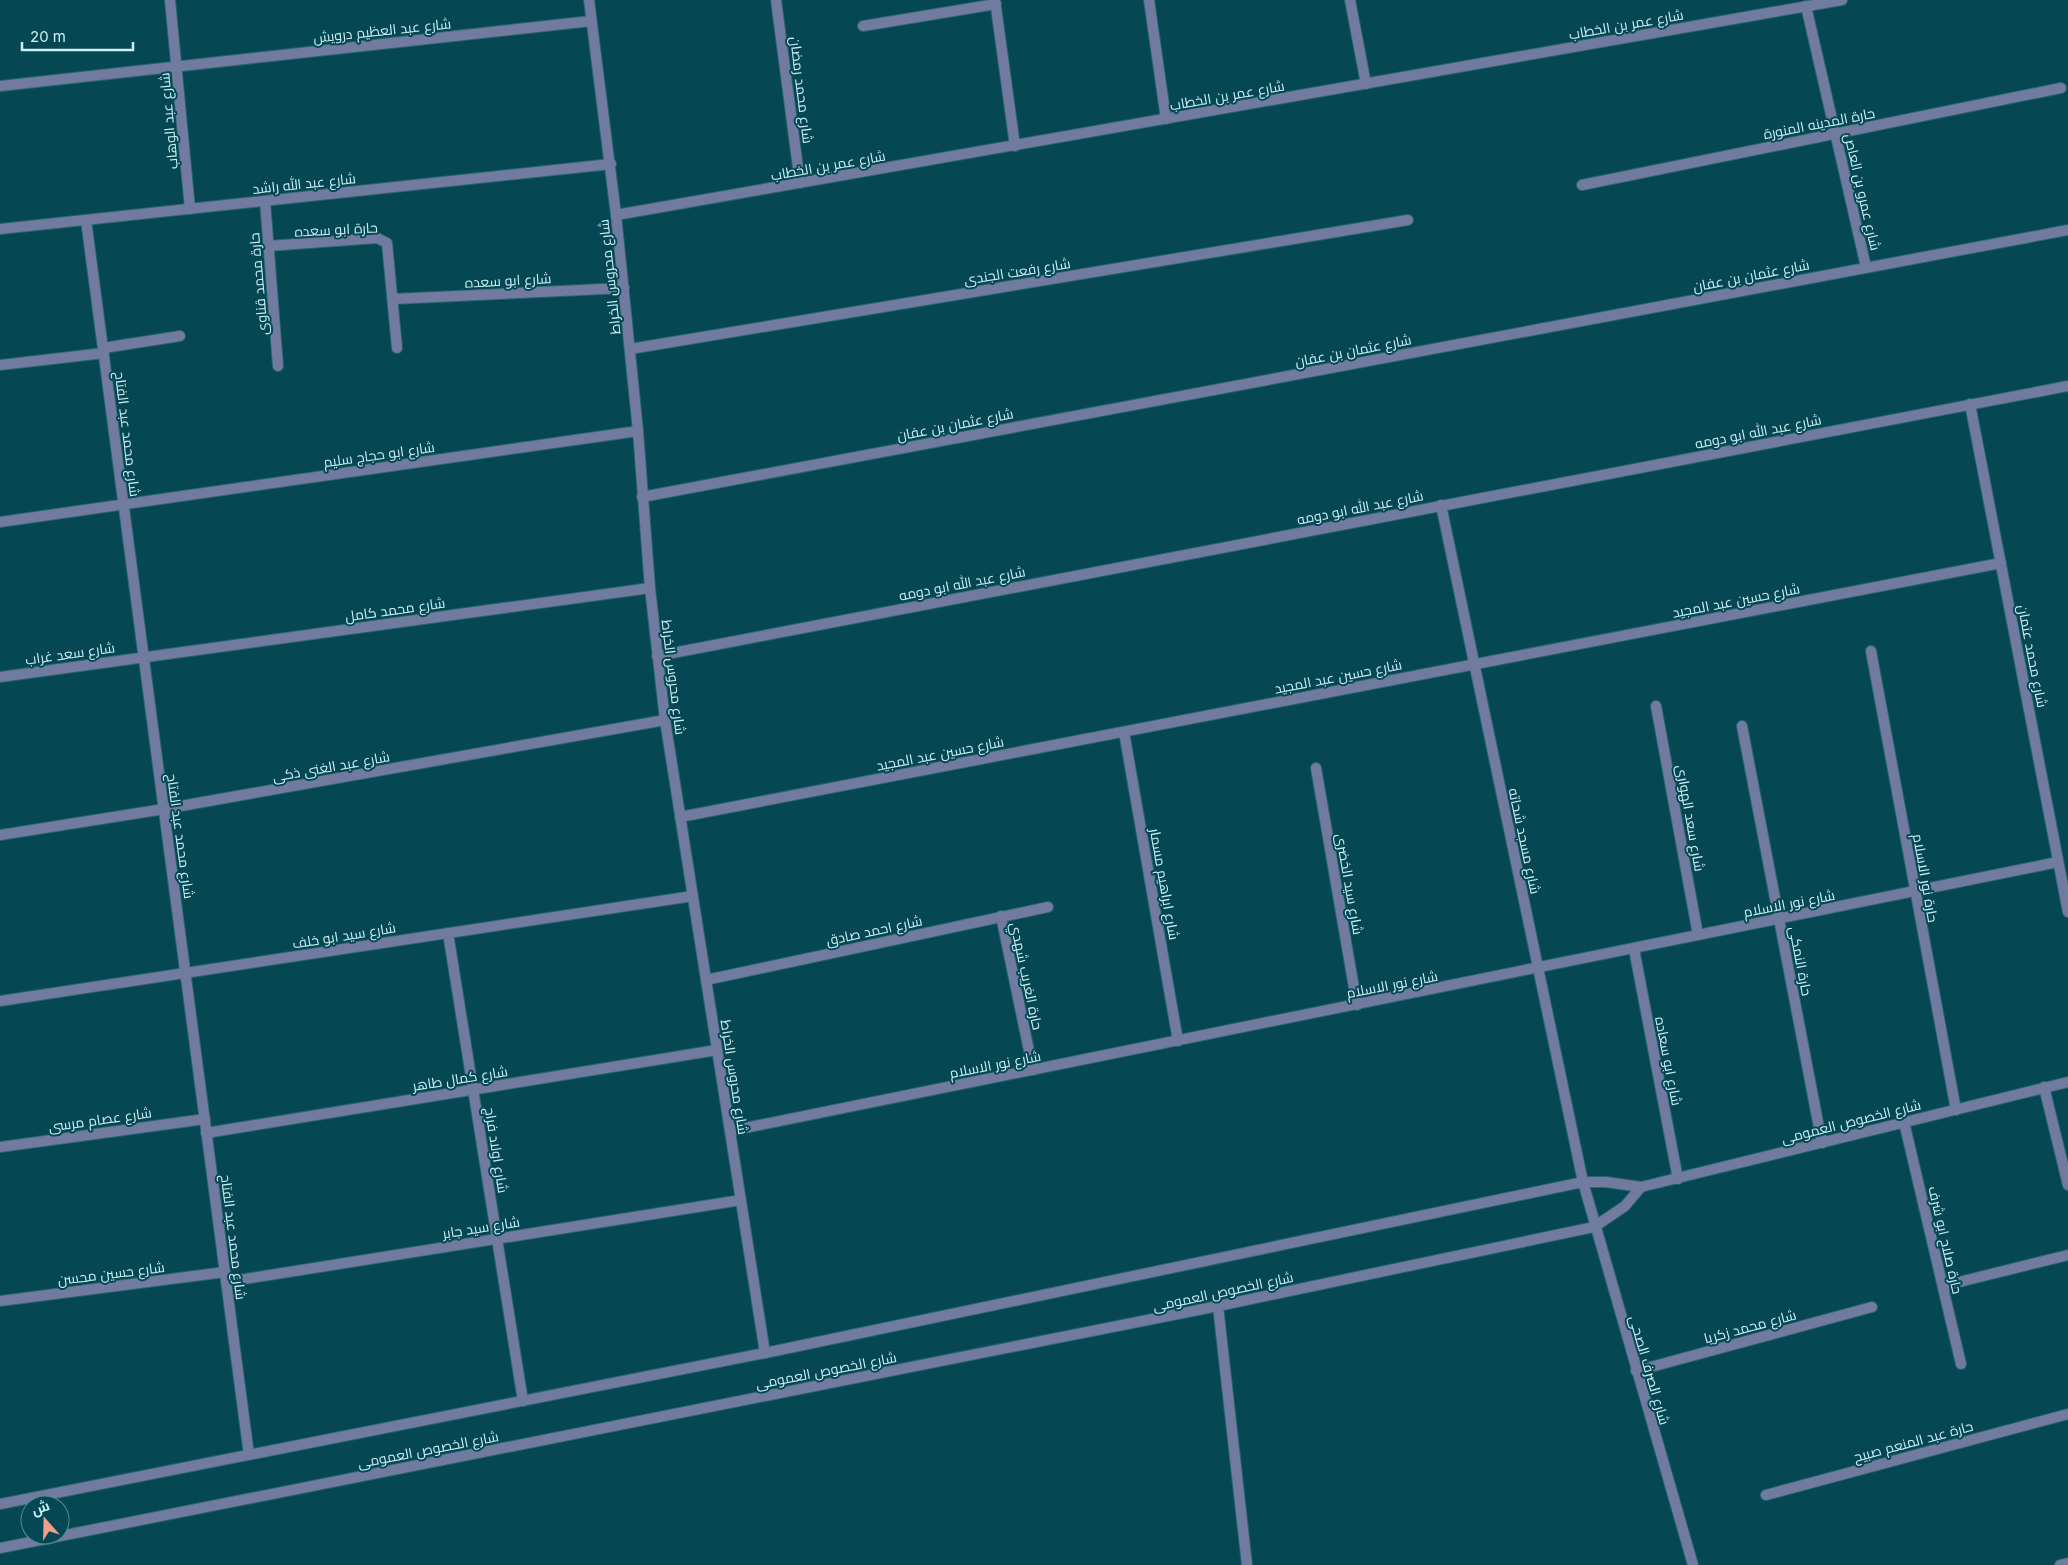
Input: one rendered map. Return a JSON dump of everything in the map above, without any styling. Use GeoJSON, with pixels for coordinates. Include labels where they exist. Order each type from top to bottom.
{"type":"FeatureCollection","features":[{"type":"Feature","properties":{"kind":"street","name":"شارع عبد الوهاب"},"geometry":{"type":"LineString","coordinates":[[170,0],[190,209]]}},
{"type":"Feature","properties":{"kind":"street","name":"شارع محروس الخراط"},"geometry":{"type":"LineString","coordinates":[[589,0],[611,164],[638,431],[650,588],[665,720],[765,1353]]}},
{"type":"Feature","properties":{"kind":"street","name":"شارع محمد رمضان"},"geometry":{"type":"LineString","coordinates":[[776,0],[800,183]]}},
{"type":"Feature","properties":{"kind":"street"},"geometry":{"type":"LineString","coordinates":[[1149,0],[1166,119]]}},
{"type":"Feature","properties":{"kind":"street"},"geometry":{"type":"LineString","coordinates":[[1350,0],[1366,84]]}},
{"type":"Feature","properties":{"kind":"street","name":"شارع عمر بن الخطاب"},"geometry":{"type":"LineString","coordinates":[[616,216],[1842,0]]}},
{"type":"Feature","properties":{"kind":"street"},"geometry":{"type":"LineString","coordinates":[[863,26],[996,2],[1015,146]]}},
{"type":"Feature","properties":{"kind":"street","name":"شارع عمرو بن العاص"},"geometry":{"type":"LineString","coordinates":[[1806,6],[1866,267]]}},
{"type":"Feature","properties":{"kind":"street","name":"شارع عبد العظيم درويش"},"geometry":{"type":"LineString","coordinates":[[0,86],[591,21]]}},
{"type":"Feature","properties":{"kind":"street","name":"حارة المدينه المنورة"},"geometry":{"type":"LineString","coordinates":[[1582,185],[2061,88]]}},
{"type":"Feature","properties":{"kind":"street","name":"شارع عبد الله راشد"},"geometry":{"type":"LineString","coordinates":[[0,229],[611,164]]}},
{"type":"Feature","properties":{"kind":"street","name":"حارة محمد قناوى"},"geometry":{"type":"LineString","coordinates":[[265,201],[278,366]]}},
{"type":"Feature","properties":{"kind":"street","name":"شارع محمد عبد الفتاح"},"geometry":{"type":"LineString","coordinates":[[86,220],[249,1455]]}},
{"type":"Feature","properties":{"kind":"street","name":"شارع رفعت الجندى"},"geometry":{"type":"LineString","coordinates":[[630,349],[1408,220]]}},
{"type":"Feature","properties":{"kind":"street","name":"شارع عثمان بن عفان"},"geometry":{"type":"LineString","coordinates":[[642,497],[2068,230]]}},
{"type":"Feature","properties":{"kind":"street","name":"حارة ابو سعده"},"geometry":{"type":"LineString","coordinates":[[268,246],[382,238],[387,243],[397,348]]}},
{"type":"Feature","properties":{"kind":"street","name":"شارع ابو سعده"},"geometry":{"type":"LineString","coordinates":[[393,299],[624,288]]}},
{"type":"Feature","properties":{"kind":"street"},"geometry":{"type":"LineString","coordinates":[[0,365],[103,350],[180,336]]}},
{"type":"Feature","properties":{"kind":"street","name":"شارع عبد الله ابو دومه"},"geometry":{"type":"LineString","coordinates":[[657,656],[2068,386]]}},
{"type":"Feature","properties":{"kind":"street","name":"شارع محمد عتمان"},"geometry":{"type":"LineString","coordinates":[[1970,404],[2068,912]]}},
{"type":"Feature","properties":{"kind":"street","name":"شارع ابو حجاج سليم"},"geometry":{"type":"LineString","coordinates":[[0,522],[638,431]]}},
{"type":"Feature","properties":{"kind":"street","name":"شارع مسجد شحاته"},"geometry":{"type":"LineString","coordinates":[[1441,506],[1582,1182]]}},
{"type":"Feature","properties":{"kind":"street","name":"شارع حسين عبد المجيد"},"geometry":{"type":"LineString","coordinates":[[680,817],[2001,563]]}},
{"type":"Feature","properties":{"kind":"street","name":"شارع محمد كامل"},"geometry":{"type":"LineString","coordinates":[[144,657],[650,588]]}},
{"type":"Feature","properties":{"kind":"street","name":"حارة نور الاسلام"},"geometry":{"type":"LineString","coordinates":[[1871,651],[1956,1110]]}},
{"type":"Feature","properties":{"kind":"street","name":"شارع سعد غراب"},"geometry":{"type":"LineString","coordinates":[[0,677],[144,657]]}},
{"type":"Feature","properties":{"kind":"street","name":"شارع سعد الهوارى"},"geometry":{"type":"LineString","coordinates":[[1656,706],[1698,935]]}},
{"type":"Feature","properties":{"kind":"street","name":"شارع عبد الغنى ذكى"},"geometry":{"type":"LineString","coordinates":[[0,834],[164,809],[665,720]]}},
{"type":"Feature","properties":{"kind":"street","name":"حارة النمكى"},"geometry":{"type":"LineString","coordinates":[[1742,726],[1822,1143]]}},
{"type":"Feature","properties":{"kind":"street","name":"شارع ابراهيم مسمار"},"geometry":{"type":"LineString","coordinates":[[1124,732],[1178,1041]]}},
{"type":"Feature","properties":{"kind":"street","name":"شارع سيد الخضرى"},"geometry":{"type":"LineString","coordinates":[[1316,768],[1357,1005]]}},
{"type":"Feature","properties":{"kind":"street","name":"شارع نور الاسلام"},"geometry":{"type":"LineString","coordinates":[[730,1131],[2058,862]]}},
{"type":"Feature","properties":{"kind":"street","name":"شارع سيد ابو خلف"},"geometry":{"type":"LineString","coordinates":[[0,1002],[693,896]]}},
{"type":"Feature","properties":{"kind":"street","name":"شارع احمد صادق"},"geometry":{"type":"LineString","coordinates":[[706,980],[1048,907]]}},
{"type":"Feature","properties":{"kind":"street","name":"حارة الغريب شهدي"},"geometry":{"type":"LineString","coordinates":[[1001,916],[1033,1070]]}},
{"type":"Feature","properties":{"kind":"street","name":"شارع اولاد فراج"},"geometry":{"type":"LineString","coordinates":[[448,933],[522,1401]]}},
{"type":"Feature","properties":{"kind":"street","name":"شارع ابو سعاده"},"geometry":{"type":"LineString","coordinates":[[1634,949],[1678,1179]]}},
{"type":"Feature","properties":{"kind":"street","name":"شارع كمال طاهر"},"geometry":{"type":"LineString","coordinates":[[206,1133],[717,1050]]}},
{"type":"Feature","properties":{"kind":"street","name":"شارع الخصوص العمومى"},"geometry":{"type":"LineString","coordinates":[[0,1504],[765,1353],[1582,1182],[1612,1182],[1641,1187],[2068,1082]]}},
{"type":"Feature","properties":{"kind":"street"},"geometry":{"type":"LineString","coordinates":[[2044,1087],[2068,1184]]}},
{"type":"Feature","properties":{"kind":"street","name":"شارع عصام مرسى"},"geometry":{"type":"LineString","coordinates":[[0,1147],[205,1119]]}},
{"type":"Feature","properties":{"kind":"street","name":"حارة صلاح ابو شرف"},"geometry":{"type":"LineString","coordinates":[[1904,1122],[1961,1364]]}},
{"type":"Feature","properties":{"kind":"street","name":"شارع الصرف الصحى"},"geometry":{"type":"LineString","coordinates":[[1582,1182],[1693,1565]]}},
{"type":"Feature","properties":{"kind":"street","name":"شارع الخصوص العمومى"},"geometry":{"type":"LineString","coordinates":[[0,1548],[1218,1306],[1594,1227],[1620,1210],[1641,1187]]}},
{"type":"Feature","properties":{"kind":"street","name":"شارع سيد جابر"},"geometry":{"type":"LineString","coordinates":[[225,1277],[497,1239],[741,1200]]}},
{"type":"Feature","properties":{"kind":"street"},"geometry":{"type":"LineString","coordinates":[[1942,1286],[2068,1254]]}},
{"type":"Feature","properties":{"kind":"street","name":"شارع حسين محسن"},"geometry":{"type":"LineString","coordinates":[[0,1300],[225,1277]]}},
{"type":"Feature","properties":{"kind":"street"},"geometry":{"type":"LineString","coordinates":[[1218,1306],[1247,1565]]}},
{"type":"Feature","properties":{"kind":"street","name":"شارع محمد زكريا"},"geometry":{"type":"LineString","coordinates":[[1636,1371],[1872,1307]]}},
{"type":"Feature","properties":{"kind":"street","name":"حارة عبد المنعم صبيح"},"geometry":{"type":"LineString","coordinates":[[1766,1495],[2068,1414]]}},
{"type":"Feature","properties":{"kind":"street"},"geometry":{"type":"LineString","coordinates":[[2060,1565],[2068,1563]]}}]}
